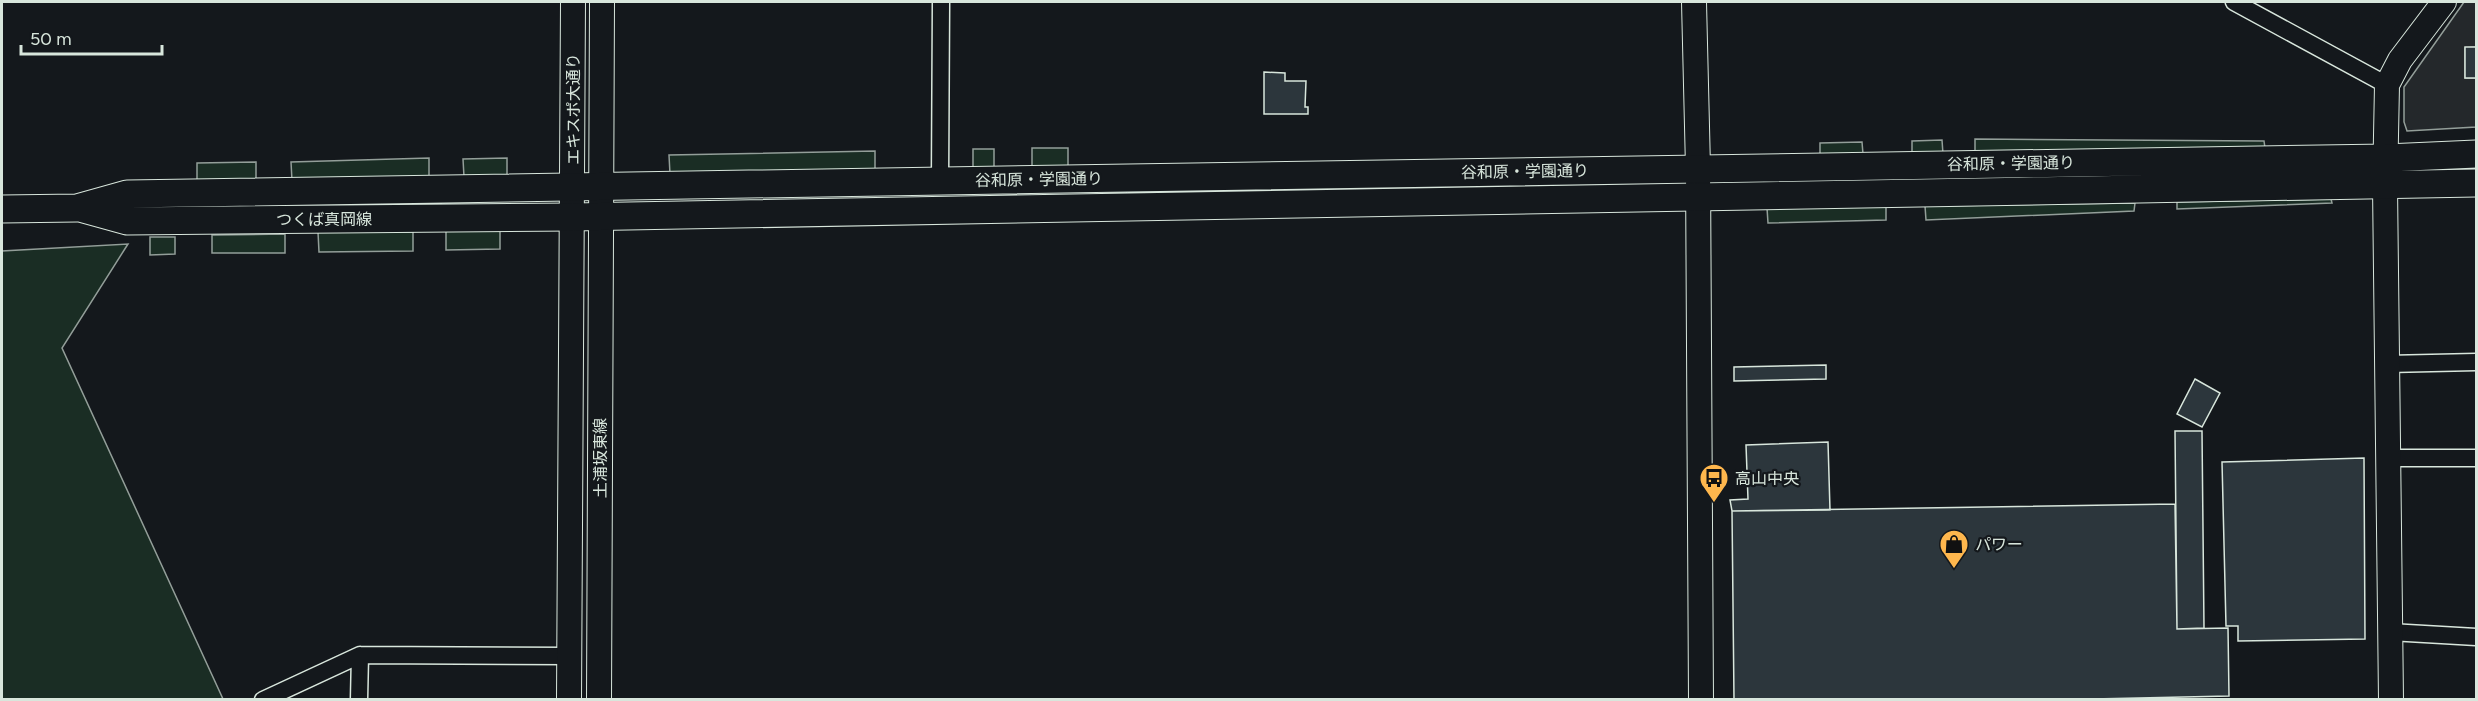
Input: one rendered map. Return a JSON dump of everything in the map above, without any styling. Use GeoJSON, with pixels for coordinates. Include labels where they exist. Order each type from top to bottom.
{"type":"FeatureCollection","features":[{"type":"Feature","properties":{"kind":"main road","name":"谷和原・学園通り"},"geometry":{"type":"LineString","coordinates":[[573,188],[2386,158],[2476,154]]}},
{"type":"Feature","properties":{"kind":"main road","name":"谷和原・学園通り"},"geometry":{"type":"LineString","coordinates":[[573,217],[2476,183]]}},
{"type":"Feature","properties":{"kind":"main road","name":"つくば真岡線"},"geometry":{"type":"LineString","coordinates":[[2,209],[77,208],[127,194],[573,188]]}},
{"type":"Feature","properties":{"kind":"main road","name":"つくば真岡線"},"geometry":{"type":"LineString","coordinates":[[77,208],[127,221],[573,217]]}},
{"type":"Feature","properties":{"kind":"street","name":"エキスポ大通り"},"geometry":{"type":"LineString","coordinates":[[573,2],[573,217]]}},
{"type":"Feature","properties":{"kind":"street","name":"エキスポ大通り"},"geometry":{"type":"LineString","coordinates":[[601,217],[602,2]]}},
{"type":"Feature","properties":{"kind":"street"},"geometry":{"type":"LineString","coordinates":[[940,181],[941,2]]}},
{"type":"Feature","properties":{"kind":"street"},"geometry":{"type":"LineString","coordinates":[[1694,2],[1698,168],[1701,699]]}},
{"type":"Feature","properties":{"kind":"street"},"geometry":{"type":"LineString","coordinates":[[2234,2],[2387,85]]}},
{"type":"Feature","properties":{"kind":"street"},"geometry":{"type":"LineString","coordinates":[[2391,699],[2385,186],[2387,85],[2400,60],[2444,2]]}},
{"type":"Feature","properties":{"kind":"street","name":"土浦坂東線"},"geometry":{"type":"LineString","coordinates":[[568,699],[573,217]]}},
{"type":"Feature","properties":{"kind":"street","name":"土浦坂東線"},"geometry":{"type":"LineString","coordinates":[[599,699],[601,217]]}},
{"type":"Feature","properties":{"kind":"street"},"geometry":{"type":"LineString","coordinates":[[2387,364],[2476,362]]}},
{"type":"Feature","properties":{"kind":"street"},"geometry":{"type":"LineString","coordinates":[[2388,458],[2476,458]]}},
{"type":"Feature","properties":{"kind":"street"},"geometry":{"type":"LineString","coordinates":[[2390,632],[2476,637]]}},
{"type":"Feature","properties":{"kind":"street"},"geometry":{"type":"LineString","coordinates":[[359,699],[360,655]]}},
{"type":"Feature","properties":{"kind":"street"},"geometry":{"type":"LineString","coordinates":[[263,699],[360,655],[569,656]]}},
{"type":"Feature","properties":{"kind":"green space"},"geometry":{"type":"Polygon","coordinates":[[[1975,139],[2264,141],[2265,148],[1975,152],[1975,139]]]}},
{"type":"Feature","properties":{"kind":"green space"},"geometry":{"type":"Polygon","coordinates":[[[1942,140],[1943,154],[1912,154],[1912,141],[1942,140]]]}},
{"type":"Feature","properties":{"kind":"green space"},"geometry":{"type":"Polygon","coordinates":[[[1862,142],[1863,154],[1820,156],[1820,143],[1862,142]]]}},
{"type":"Feature","properties":{"kind":"green space"},"geometry":{"type":"Polygon","coordinates":[[[1032,148],[1068,148],[1068,167],[1032,167],[1032,148]]]}},
{"type":"Feature","properties":{"kind":"green space"},"geometry":{"type":"Polygon","coordinates":[[[973,149],[994,149],[994,168],[973,168],[973,149]]]}},
{"type":"Feature","properties":{"kind":"green space"},"geometry":{"type":"Polygon","coordinates":[[[875,151],[875,170],[670,174],[669,155],[875,151]]]}},
{"type":"Feature","properties":{"kind":"green space"},"geometry":{"type":"Polygon","coordinates":[[[429,158],[429,177],[292,181],[291,162],[429,158]]]}},
{"type":"Feature","properties":{"kind":"green space"},"geometry":{"type":"Polygon","coordinates":[[[507,158],[507,177],[464,177],[463,159],[507,158]]]}},
{"type":"Feature","properties":{"kind":"green space"},"geometry":{"type":"Polygon","coordinates":[[[256,162],[256,181],[197,182],[197,163],[256,162]]]}},
{"type":"Feature","properties":{"kind":"green space"},"geometry":{"type":"Polygon","coordinates":[[[2331,199],[2332,203],[2177,209],[2177,202],[2331,199]]]}},
{"type":"Feature","properties":{"kind":"green space"},"geometry":{"type":"Polygon","coordinates":[[[2135,203],[2134,211],[1926,220],[1925,206],[2135,203]]]}},
{"type":"Feature","properties":{"kind":"green space"},"geometry":{"type":"Polygon","coordinates":[[[1886,206],[1886,220],[1768,223],[1767,208],[1886,206]]]}},
{"type":"Feature","properties":{"kind":"green space"},"geometry":{"type":"Polygon","coordinates":[[[500,230],[500,249],[446,250],[446,231],[500,230]]]}},
{"type":"Feature","properties":{"kind":"green space"},"geometry":{"type":"Polygon","coordinates":[[[318,232],[413,232],[413,251],[319,252],[318,232]]]}},
{"type":"Feature","properties":{"kind":"green space"},"geometry":{"type":"Polygon","coordinates":[[[285,234],[285,253],[212,253],[212,235],[285,234]]]}},
{"type":"Feature","properties":{"kind":"green space"},"geometry":{"type":"Polygon","coordinates":[[[150,237],[175,237],[175,254],[150,255],[150,237]]]}},
{"type":"Feature","properties":{"kind":"green space"},"geometry":{"type":"Polygon","coordinates":[[[128,244],[62,348],[223,699],[2,699],[2,251],[128,244]]]}},
{"type":"Feature","properties":{"kind":"shaded area"},"geometry":{"type":"Polygon","coordinates":[[[2464,2],[2476,2],[2476,47],[2465,48],[2465,78],[2476,78],[2476,127],[2407,131],[2404,122],[2404,87],[2464,2]]]}},
{"type":"Feature","properties":{"kind":"building"},"geometry":{"type":"Polygon","coordinates":[[[2465,47],[2476,47],[2476,78],[2465,78],[2465,47]]]}},
{"type":"Feature","properties":{"kind":"building"},"geometry":{"type":"Polygon","coordinates":[[[1264,72],[1285,73],[1285,81],[1306,81],[1305,107],[1308,107],[1308,114],[1264,114],[1264,72]]]}},
{"type":"Feature","properties":{"kind":"building"},"geometry":{"type":"Polygon","coordinates":[[[1826,365],[1826,379],[1734,381],[1734,367],[1826,365]]]}},
{"type":"Feature","properties":{"kind":"building"},"geometry":{"type":"Polygon","coordinates":[[[2195,379],[2220,393],[2202,427],[2177,414],[2195,379]]]}},
{"type":"Feature","properties":{"kind":"building"},"geometry":{"type":"Polygon","coordinates":[[[2175,431],[2202,431],[2204,628],[2177,629],[2175,431]]]}},
{"type":"Feature","properties":{"kind":"building"},"geometry":{"type":"Polygon","coordinates":[[[1828,442],[1830,510],[1732,511],[1730,500],[1748,499],[1746,445],[1828,442]]]}},
{"type":"Feature","properties":{"kind":"building"},"geometry":{"type":"Polygon","coordinates":[[[2364,458],[2365,639],[2238,641],[2238,626],[2226,626],[2222,462],[2364,458]]]}},
{"type":"Feature","properties":{"kind":"building","name":"パワー"},"geometry":{"type":"Polygon","coordinates":[[[2175,504],[2177,629],[2228,628],[2229,696],[2047,700],[1734,700],[1732,511],[2175,504]]]}},
{"type":"Feature","properties":{"kind":"place","name":"高山中央"},"geometry":{"type":"Point","coordinates":[1714,504]}},
{"type":"Feature","properties":{"kind":"place","name":"パワー"},"geometry":{"type":"Point","coordinates":[1954,570]}}]}
